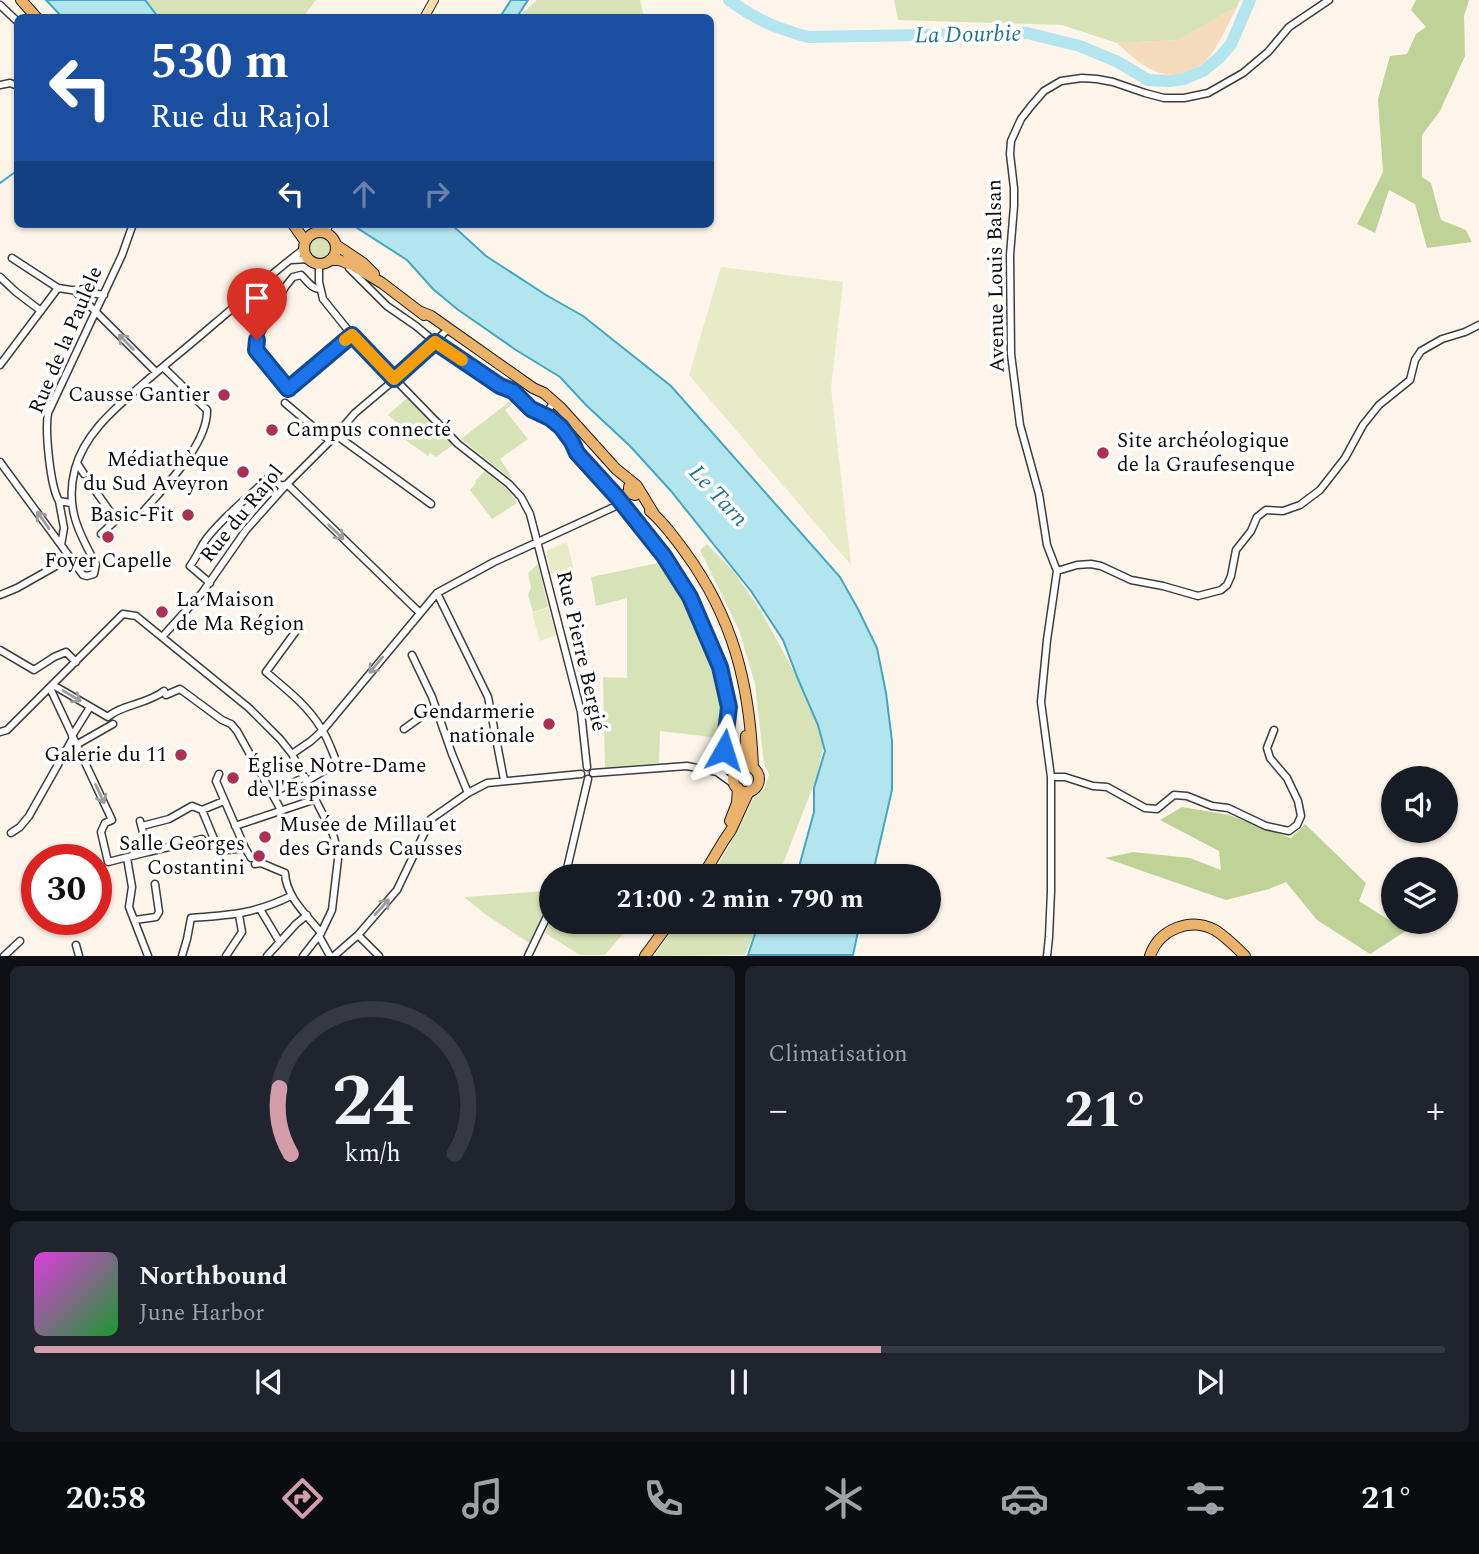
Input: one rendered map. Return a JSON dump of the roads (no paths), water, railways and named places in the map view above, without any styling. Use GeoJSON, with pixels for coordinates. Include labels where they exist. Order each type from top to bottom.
{"type":"FeatureCollection","features":[{"type":"Feature","properties":{"kind":"main road"},"geometry":{"type":"LineString","coordinates":[[21,0],[33,14]]}},
{"type":"Feature","properties":{"kind":"main road"},"geometry":{"type":"LineString","coordinates":[[295,228],[314,262],[346,262],[382,283],[429,320],[480,351]]}},
{"type":"Feature","properties":{"kind":"main road"},"geometry":{"type":"LineString","coordinates":[[304,245],[309,235],[323,229],[336,245],[363,264],[382,283]]}},
{"type":"Feature","properties":{"kind":"main road"},"geometry":{"type":"LineString","coordinates":[[330,260],[336,245]]}},
{"type":"Feature","properties":{"kind":"main road"},"geometry":{"type":"LineString","coordinates":[[421,312],[431,316],[533,388],[568,418]]}},
{"type":"Feature","properties":{"kind":"main road"},"geometry":{"type":"LineString","coordinates":[[533,388],[544,393],[561,408],[616,469],[694,564],[719,609],[738,656],[746,689],[753,768]]}},
{"type":"Feature","properties":{"kind":"main road"},"geometry":{"type":"LineString","coordinates":[[723,842],[737,803],[734,777],[745,757],[748,718]]}},
{"type":"Feature","properties":{"kind":"main road"},"geometry":{"type":"LineString","coordinates":[[710,864],[731,830],[749,792],[758,783],[759,775],[753,768],[747,766],[739,769]]}},
{"type":"Feature","properties":{"kind":"main road"},"geometry":{"type":"LineString","coordinates":[[736,787],[749,792]]}},
{"type":"Feature","properties":{"kind":"main road"},"geometry":{"type":"LineString","coordinates":[[1150,956],[1157,941],[1165,934],[1191,925],[1213,929],[1245,956]]}},
{"type":"Feature","properties":{"kind":"main road"},"geometry":{"type":"LineString","coordinates":[[645,956],[661,934]]}},
{"type":"Feature","properties":{"kind":"street","name":"Avenue Louis Balsan"},"geometry":{"type":"LineString","coordinates":[[1046,956],[1051,891],[1051,777],[1041,702],[1057,571],[1046,545],[1038,494],[1020,425],[1011,354],[1010,256],[1014,206],[1010,147],[1017,127],[1031,106],[1044,91],[1061,81],[1082,78],[1114,82],[1164,98],[1184,98],[1208,93],[1243,73],[1268,52],[1289,27],[1329,0]]}},
{"type":"Feature","properties":{"kind":"street"},"geometry":{"type":"LineString","coordinates":[[0,5],[14,18]]}},
{"type":"Feature","properties":{"kind":"street","name":"Rue de la Paulèle"},"geometry":{"type":"LineString","coordinates":[[61,545],[64,528],[59,501],[52,488],[46,426],[48,413],[104,295],[132,228]]}},
{"type":"Feature","properties":{"kind":"street"},"geometry":{"type":"LineString","coordinates":[[0,461],[83,575],[94,574],[96,564],[80,536],[71,503],[77,463],[90,438],[100,425],[156,372],[291,260],[304,245]]}},
{"type":"Feature","properties":{"kind":"street"},"geometry":{"type":"LineString","coordinates":[[12,258],[58,288],[104,295]]}},
{"type":"Feature","properties":{"kind":"street"},"geometry":{"type":"LineString","coordinates":[[291,260],[314,262],[320,289],[310,285],[301,275],[293,277],[257,340],[256,350],[261,358],[288,389],[352,335]]}},
{"type":"Feature","properties":{"kind":"street"},"geometry":{"type":"LineString","coordinates":[[348,268],[387,306],[435,342],[500,386],[513,391],[531,409],[561,427],[577,453],[653,541],[690,597],[720,667],[729,707],[724,750],[719,761]]}},
{"type":"Feature","properties":{"kind":"street"},"geometry":{"type":"LineString","coordinates":[[0,276],[41,311]]}},
{"type":"Feature","properties":{"kind":"street"},"geometry":{"type":"LineString","coordinates":[[0,365],[58,288]]}},
{"type":"Feature","properties":{"kind":"street","name":"Rue Pierre Bergié"},"geometry":{"type":"LineString","coordinates":[[320,289],[323,299],[352,335],[458,444],[515,490],[530,514],[581,712],[590,773],[568,864]]}},
{"type":"Feature","properties":{"kind":"street"},"geometry":{"type":"LineString","coordinates":[[74,290],[156,372]]}},
{"type":"Feature","properties":{"kind":"street"},"geometry":{"type":"LineString","coordinates":[[1057,571],[1091,564],[1131,580],[1198,596],[1221,590],[1231,576],[1236,550],[1251,531],[1256,517],[1266,510],[1283,511],[1300,505],[1320,490],[1345,458],[1363,425],[1379,405],[1409,380],[1415,360],[1421,351],[1442,339],[1479,325]]}},
{"type":"Feature","properties":{"kind":"street","name":"Rue du Rajol"},"geometry":{"type":"LineString","coordinates":[[162,637],[210,583],[246,530],[287,484],[355,413],[446,331]]}},
{"type":"Feature","properties":{"kind":"street"},"geometry":{"type":"LineString","coordinates":[[141,514],[192,454],[207,420],[207,410],[163,367]]}},
{"type":"Feature","properties":{"kind":"street"},"geometry":{"type":"LineString","coordinates":[[285,402],[330,440]]}},
{"type":"Feature","properties":{"kind":"street"},"geometry":{"type":"LineString","coordinates":[[545,416],[551,406]]}},
{"type":"Feature","properties":{"kind":"street"},"geometry":{"type":"LineString","coordinates":[[336,435],[431,503]]}},
{"type":"Feature","properties":{"kind":"street"},"geometry":{"type":"LineString","coordinates":[[77,463],[84,474]]}},
{"type":"Feature","properties":{"kind":"street"},"geometry":{"type":"LineString","coordinates":[[210,583],[190,567],[205,541],[222,521],[270,476],[281,486],[287,484],[419,613]]}},
{"type":"Feature","properties":{"kind":"street"},"geometry":{"type":"LineString","coordinates":[[92,485],[116,520],[101,534]]}},
{"type":"Feature","properties":{"kind":"street"},"geometry":{"type":"LineString","coordinates":[[292,754],[323,730],[437,593],[494,562],[614,507],[633,491]]}},
{"type":"Feature","properties":{"kind":"street"},"geometry":{"type":"LineString","coordinates":[[59,501],[71,503]]}},
{"type":"Feature","properties":{"kind":"street"},"geometry":{"type":"LineString","coordinates":[[0,596],[70,558]]}},
{"type":"Feature","properties":{"kind":"street"},"geometry":{"type":"LineString","coordinates":[[437,593],[488,697],[504,780]]}},
{"type":"Feature","properties":{"kind":"street"},"geometry":{"type":"LineString","coordinates":[[2,730],[51,686],[123,614],[136,616],[270,727],[292,754],[316,799],[335,840],[338,859],[332,910],[320,935],[303,956]]}},
{"type":"Feature","properties":{"kind":"street"},"geometry":{"type":"LineString","coordinates":[[272,793],[335,763],[323,730],[312,715],[298,699],[266,672],[296,631]]}},
{"type":"Feature","properties":{"kind":"street"},"geometry":{"type":"LineString","coordinates":[[0,650],[34,670],[66,652],[76,662]]}},
{"type":"Feature","properties":{"kind":"street"},"geometry":{"type":"LineString","coordinates":[[412,655],[468,793]]}},
{"type":"Feature","properties":{"kind":"street"},"geometry":{"type":"LineString","coordinates":[[51,686],[108,717],[113,712],[180,689],[231,724],[281,810]]}},
{"type":"Feature","properties":{"kind":"street"},"geometry":{"type":"LineString","coordinates":[[51,686],[112,820],[105,823],[101,832],[108,862],[202,839]]}},
{"type":"Feature","properties":{"kind":"street"},"geometry":{"type":"LineString","coordinates":[[11,833],[29,816],[74,740],[90,707]]}},
{"type":"Feature","properties":{"kind":"street"},"geometry":{"type":"LineString","coordinates":[[404,729],[435,707]]}},
{"type":"Feature","properties":{"kind":"street"},"geometry":{"type":"LineString","coordinates":[[74,740],[113,724]]}},
{"type":"Feature","properties":{"kind":"street"},"geometry":{"type":"LineString","coordinates":[[1051,777],[1065,777],[1093,786],[1107,787],[1145,808],[1157,809],[1174,795],[1187,796],[1212,806],[1228,808],[1266,826],[1289,831],[1297,825],[1301,816],[1298,801],[1287,778],[1270,758],[1267,748],[1274,730]]}},
{"type":"Feature","properties":{"kind":"street"},"geometry":{"type":"LineString","coordinates":[[219,774],[216,781],[253,861],[285,873],[291,896],[307,915],[332,956],[358,935],[397,890],[431,819],[487,783],[581,774],[583,769],[590,773],[687,766],[717,772],[739,769]]}},
{"type":"Feature","properties":{"kind":"street"},"geometry":{"type":"LineString","coordinates":[[717,772],[736,787]]}},
{"type":"Feature","properties":{"kind":"street"},"geometry":{"type":"LineString","coordinates":[[235,826],[316,799]]}},
{"type":"Feature","properties":{"kind":"street"},"geometry":{"type":"LineString","coordinates":[[150,852],[141,824],[169,819],[192,806],[202,810],[224,801]]}},
{"type":"Feature","properties":{"kind":"street"},"geometry":{"type":"LineString","coordinates":[[202,810],[219,851],[245,848]]}},
{"type":"Feature","properties":{"kind":"street"},"geometry":{"type":"LineString","coordinates":[[127,858],[132,887],[129,907],[148,956]]}},
{"type":"Feature","properties":{"kind":"street"},"geometry":{"type":"LineString","coordinates":[[135,920],[156,917],[159,912],[155,884]]}},
{"type":"Feature","properties":{"kind":"street"},"geometry":{"type":"LineString","coordinates":[[181,956],[191,918],[239,915],[291,896]]}},
{"type":"Feature","properties":{"kind":"street"},"geometry":{"type":"LineString","coordinates":[[260,909],[279,941]]}},
{"type":"Feature","properties":{"kind":"street"},"geometry":{"type":"LineString","coordinates":[[226,956],[242,932],[239,915]]}},
{"type":"Feature","properties":{"kind":"street"},"geometry":{"type":"LineString","coordinates":[[267,956],[307,915]]}},
{"type":"Feature","properties":{"kind":"street"},"geometry":{"type":"LineString","coordinates":[[528,956],[539,933]]}},
{"type":"Feature","properties":{"kind":"street"},"geometry":{"type":"LineString","coordinates":[[358,935],[379,956]]}},
{"type":"Feature","properties":{"kind":"street"},"geometry":{"type":"LineString","coordinates":[[4,956],[20,941]]}},
{"type":"Feature","properties":{"kind":"street"},"geometry":{"type":"LineString","coordinates":[[76,945],[79,956]]}},
{"type":"Feature","properties":{"kind":"water"},"geometry":{"type":"Polygon","coordinates":[[[46,0],[145,0],[156,14],[59,14],[46,0]]]}},
{"type":"Feature","properties":{"kind":"water"},"geometry":{"type":"Polygon","coordinates":[[[511,0],[528,0],[519,14],[502,14],[511,0]]]}},
{"type":"Feature","properties":{"kind":"water","name":"Le Tarn"},"geometry":{"type":"Polygon","coordinates":[[[357,228],[455,228],[486,256],[583,316],[671,386],[840,577],[877,648],[892,741],[892,790],[875,864],[800,864],[814,812],[814,788],[825,751],[818,725],[783,640],[751,591],[671,491],[560,377],[516,350],[433,289],[407,260],[357,228]]]}},
{"type":"Feature","properties":{"kind":"water"},"geometry":{"type":"Polygon","coordinates":[[[755,934],[857,934],[853,955],[748,955],[755,934]]]}},
{"type":"Feature","properties":{"kind":"waterway","name":"La Dourbie"},"geometry":{"type":"LineString","coordinates":[[729,0],[767,23],[808,37],[1027,33],[1080,46],[1118,62],[1148,80],[1170,81],[1184,79],[1203,71],[1220,57],[1231,44],[1250,0]]}},
{"type":"Feature","properties":{"kind":"waterway"},"geometry":{"type":"LineString","coordinates":[[0,183],[14,173]]}},
{"type":"Feature","properties":{"kind":"tunnel"},"geometry":{"type":"LineString","coordinates":[[84,474],[92,486]]}},
{"type":"Feature","properties":{"kind":"place","name":"Causse Gantier"},"geometry":{"type":"Point","coordinates":[224,395]}},
{"type":"Feature","properties":{"kind":"place","name":"Campus connecté"},"geometry":{"type":"Point","coordinates":[272,430]}},
{"type":"Feature","properties":{"kind":"place","name":"Site archéologique de la Graufesenque"},"geometry":{"type":"Point","coordinates":[1103,453]}},
{"type":"Feature","properties":{"kind":"place","name":"Médiathèque du Sud Aveyron"},"geometry":{"type":"Point","coordinates":[243,472]}},
{"type":"Feature","properties":{"kind":"place","name":"Basic-Fit"},"geometry":{"type":"Point","coordinates":[188,515]}},
{"type":"Feature","properties":{"kind":"place","name":"Foyer Capelle"},"geometry":{"type":"Point","coordinates":[108,537]}},
{"type":"Feature","properties":{"kind":"place","name":"La Maison de Ma Région"},"geometry":{"type":"Point","coordinates":[162,612]}},
{"type":"Feature","properties":{"kind":"place","name":"Gendarmerie nationale"},"geometry":{"type":"Point","coordinates":[549,724]}},
{"type":"Feature","properties":{"kind":"place","name":"Galerie du 11"},"geometry":{"type":"Point","coordinates":[181,755]}},
{"type":"Feature","properties":{"kind":"place","name":"Église Notre-Dame de l'Espinasse"},"geometry":{"type":"Point","coordinates":[233,778]}},
{"type":"Feature","properties":{"kind":"place","name":"Musée de Millau et des Grands Causses"},"geometry":{"type":"Point","coordinates":[265,837]}},
{"type":"Feature","properties":{"kind":"place","name":"Salle Georges Costantini"},"geometry":{"type":"Point","coordinates":[259,856]}}]}
